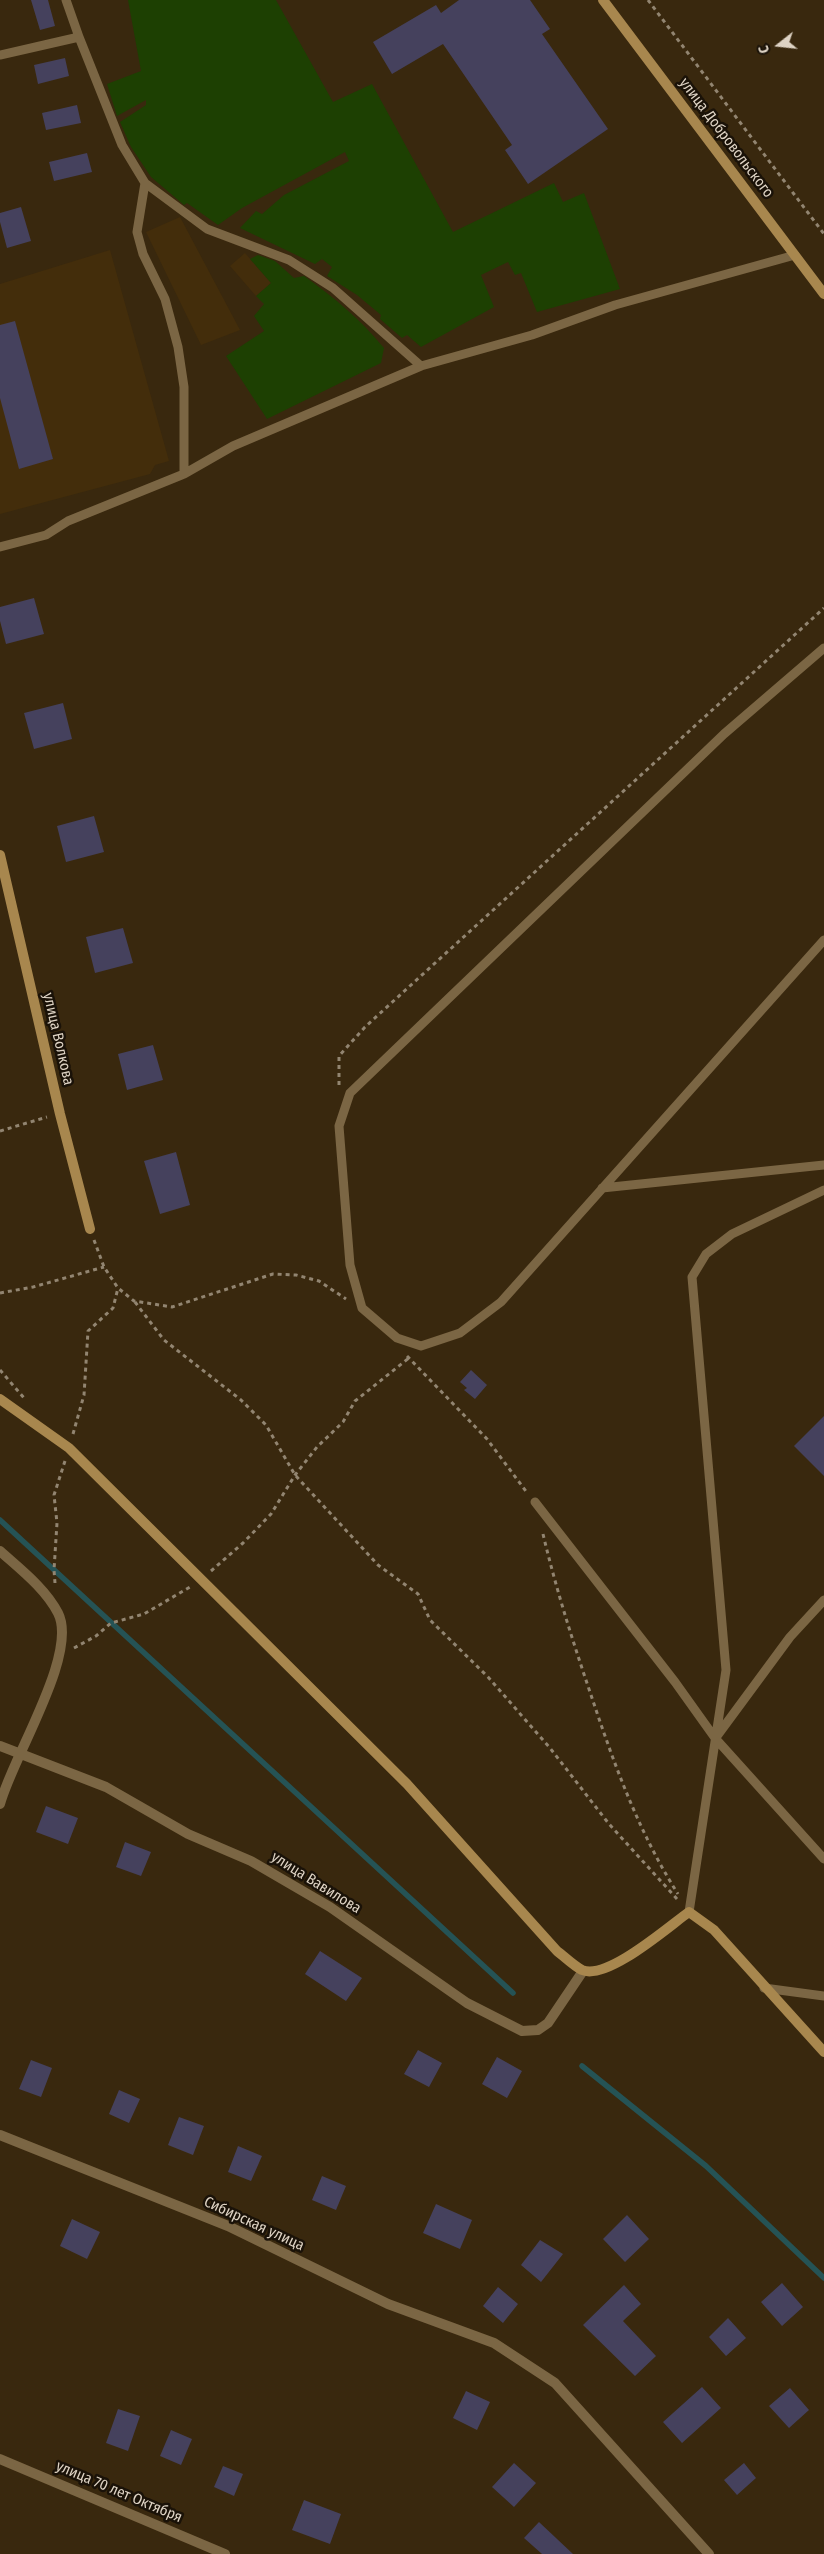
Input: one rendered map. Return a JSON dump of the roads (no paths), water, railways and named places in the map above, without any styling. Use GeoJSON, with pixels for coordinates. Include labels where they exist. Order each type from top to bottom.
{"type":"FeatureCollection","features":[{"type":"Feature","properties":{"kind":"street","name":"улица Добровольского"},"geometry":{"type":"LineString","coordinates":[[604,0],[824,294]]}},
{"type":"Feature","properties":{"kind":"street","name":"улица Волкова"},"geometry":{"type":"LineString","coordinates":[[0,855],[60,1114],[90,1229]]}},
{"type":"Feature","properties":{"kind":"street"},"geometry":{"type":"LineString","coordinates":[[0,1400],[69,1448],[407,1784],[557,1951],[583,1971],[600,1970],[626,1958],[689,1912],[714,1930],[764,1988],[824,2052]]}},
{"type":"Feature","properties":{"kind":"street"},"geometry":{"type":"LineString","coordinates":[[0,1551],[37,1585],[58,1613],[63,1634],[60,1656],[37,1717],[18,1754],[0,1804]]}},
{"type":"Feature","properties":{"kind":"street","name":"улица Вавилова"},"geometry":{"type":"LineString","coordinates":[[0,1746],[106,1787],[188,1834],[252,1861],[330,1907],[467,2003],[522,2031],[538,2030],[548,2023],[583,1971]]}},
{"type":"Feature","properties":{"kind":"street","name":"Сибирская улица"},"geometry":{"type":"LineString","coordinates":[[0,2136],[228,2226],[388,2304],[494,2343],[555,2383],[710,2554]]}},
{"type":"Feature","properties":{"kind":"street","name":"улица 70 лет Октября"},"geometry":{"type":"LineString","coordinates":[[0,2458],[225,2554]]}},
{"type":"Feature","properties":{"kind":"lane"},"geometry":{"type":"LineString","coordinates":[[66,0],[122,145],[145,183],[207,229],[288,260],[333,288],[421,366]]}},
{"type":"Feature","properties":{"kind":"lane"},"geometry":{"type":"LineString","coordinates":[[0,55],[79,37]]}},
{"type":"Feature","properties":{"kind":"lane"},"geometry":{"type":"LineString","coordinates":[[145,183],[137,232],[143,254],[165,299],[178,346],[184,387],[184,474]]}},
{"type":"Feature","properties":{"kind":"lane"},"geometry":{"type":"LineString","coordinates":[[0,547],[46,536],[68,521],[184,474],[233,446],[421,366],[532,335],[615,305],[795,255]]}},
{"type":"Feature","properties":{"kind":"lane"},"geometry":{"type":"LineString","coordinates":[[824,648],[724,734],[350,1093],[339,1126],[350,1265],[362,1308],[397,1338],[421,1346],[460,1333],[501,1302],[824,940]]}},
{"type":"Feature","properties":{"kind":"lane"},"geometry":{"type":"LineString","coordinates":[[602,1188],[824,1165]]}},
{"type":"Feature","properties":{"kind":"lane"},"geometry":{"type":"LineString","coordinates":[[689,1912],[726,1670],[692,1277],[706,1254],[732,1234],[824,1190]]}},
{"type":"Feature","properties":{"kind":"lane"},"geometry":{"type":"LineString","coordinates":[[535,1502],[675,1682],[715,1738],[824,1859]]}},
{"type":"Feature","properties":{"kind":"lane"},"geometry":{"type":"LineString","coordinates":[[715,1738],[790,1637],[824,1600]]}},
{"type":"Feature","properties":{"kind":"lane"},"geometry":{"type":"LineString","coordinates":[[764,1988],[824,1996]]}},
{"type":"Feature","properties":{"kind":"waterway"},"geometry":{"type":"LineString","coordinates":[[0,1520],[513,1993]]}},
{"type":"Feature","properties":{"kind":"waterway"},"geometry":{"type":"LineString","coordinates":[[582,2066],[706,2166],[824,2278]]}}]}
